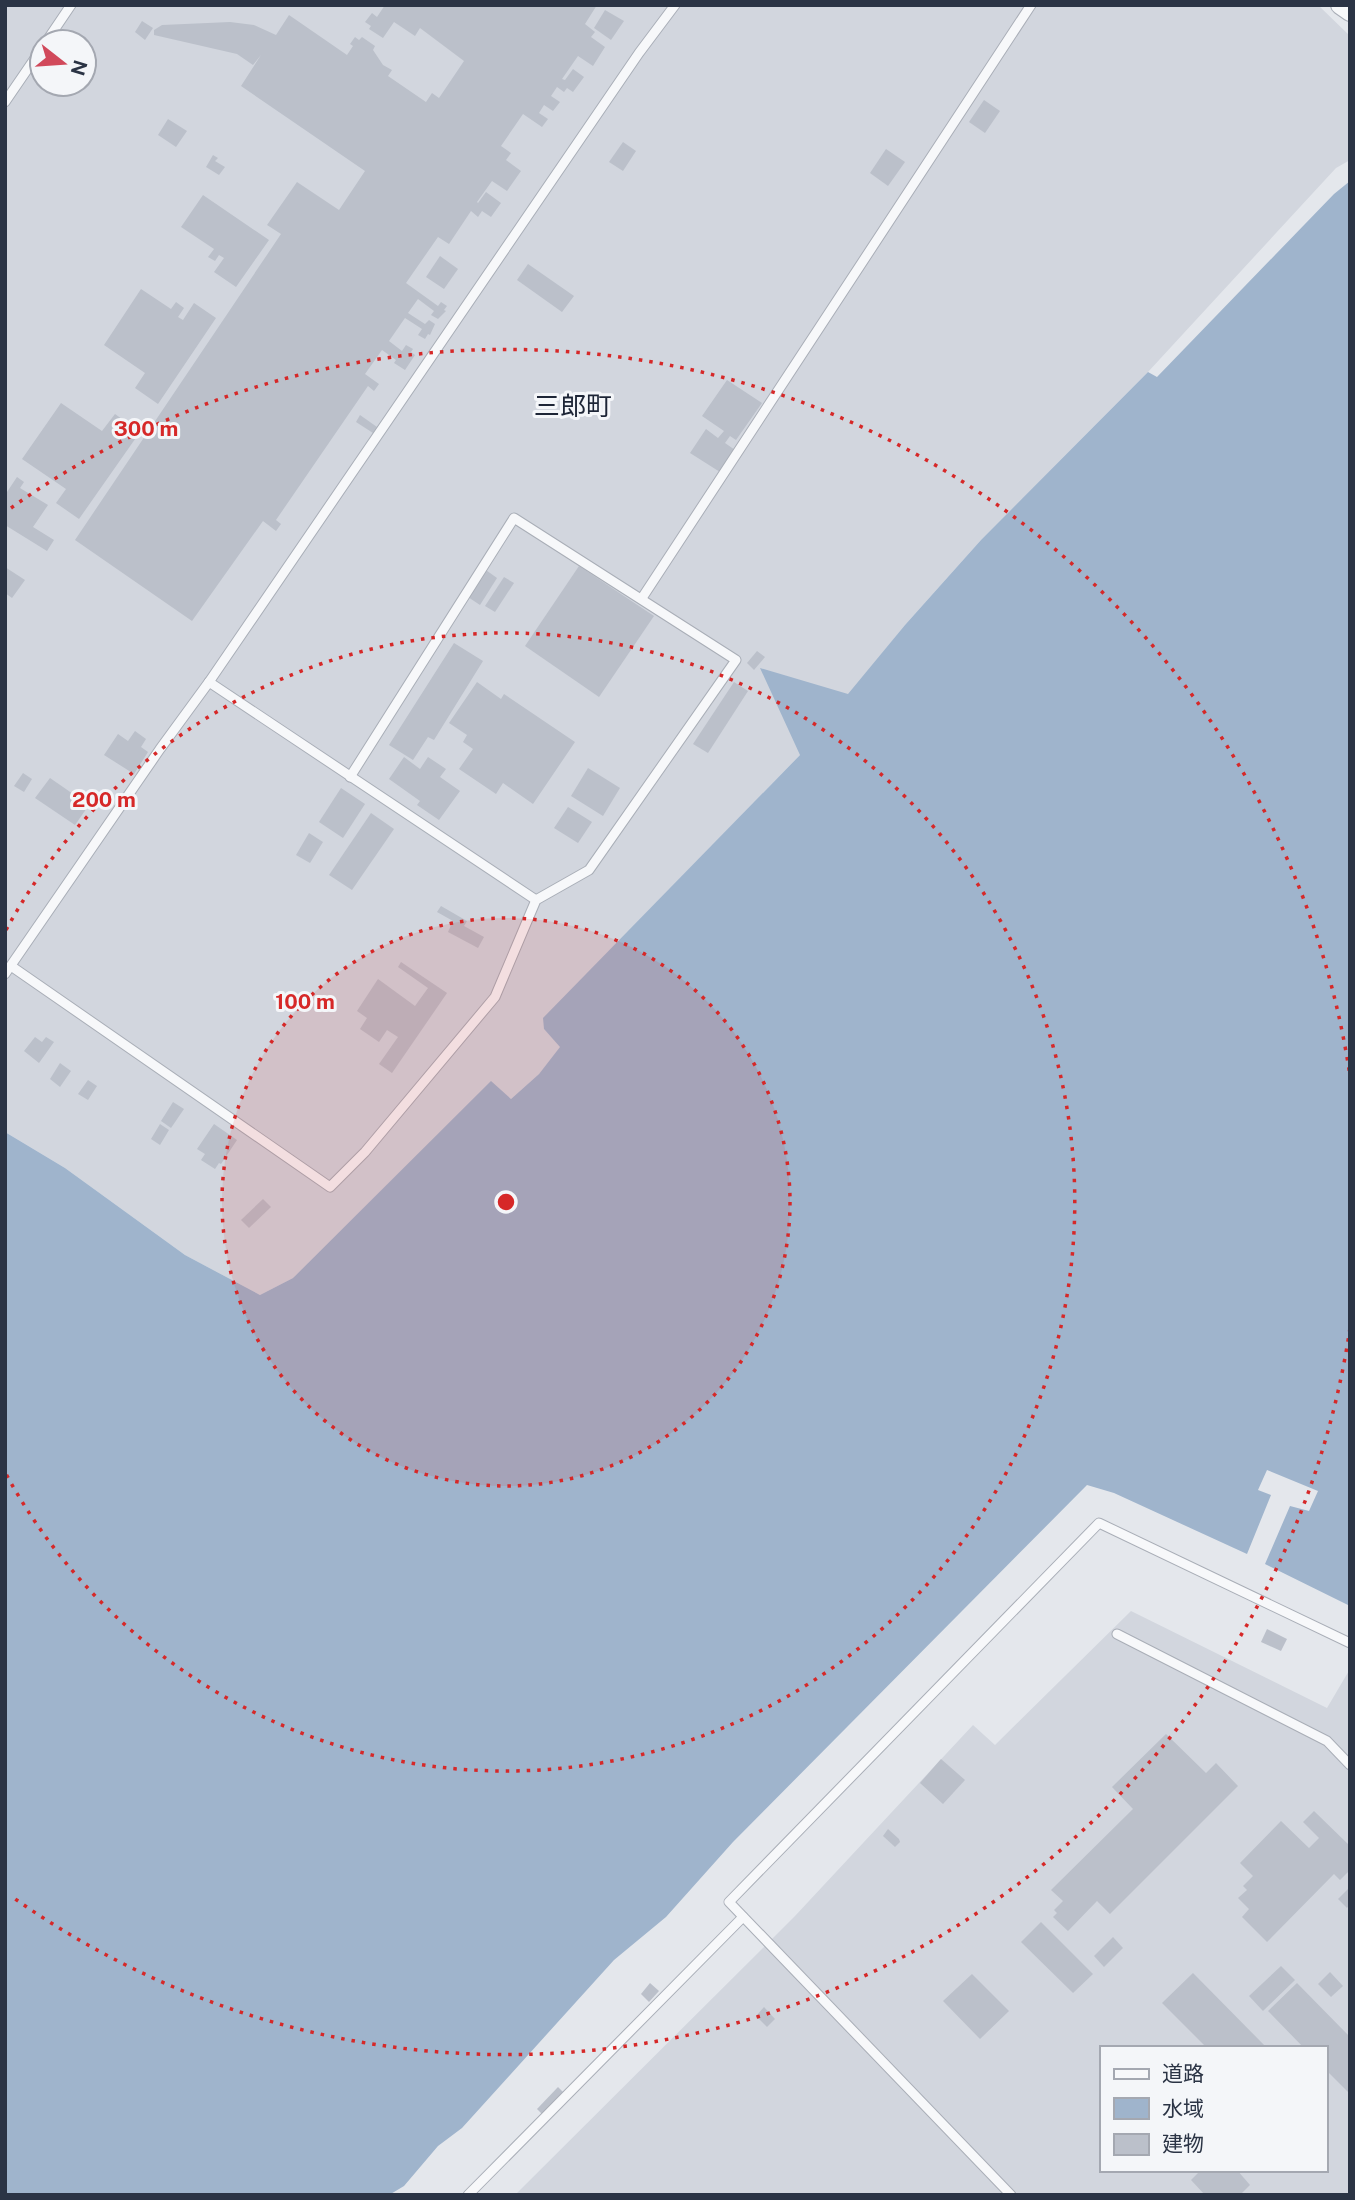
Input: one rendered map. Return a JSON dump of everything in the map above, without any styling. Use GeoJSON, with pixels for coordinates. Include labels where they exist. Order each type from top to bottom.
{"type":"FeatureCollection","features":[{"type":"Feature","properties":{"kind":"street"},"geometry":{"type":"LineString","coordinates":[[1340,5],[1350,12]]}},
{"type":"Feature","properties":{"kind":"lane"},"geometry":{"type":"LineString","coordinates":[[55,28],[71,5]]}},
{"type":"Feature","properties":{"kind":"lane"},"geometry":{"type":"LineString","coordinates":[[350,777],[514,518],[736,660],[589,870],[536,900],[495,997],[365,1152],[330,1187],[8,970],[674,5]]}},
{"type":"Feature","properties":{"kind":"lane"},"geometry":{"type":"LineString","coordinates":[[642,598],[1031,5]]}},
{"type":"Feature","properties":{"kind":"lane"},"geometry":{"type":"LineString","coordinates":[[5,102],[28,68]]}},
{"type":"Feature","properties":{"kind":"lane"},"geometry":{"type":"LineString","coordinates":[[209,682],[536,900]]}},
{"type":"Feature","properties":{"kind":"lane"},"geometry":{"type":"LineString","coordinates":[[1011,2195],[729,1902],[1099,1523],[1350,1643]]}},
{"type":"Feature","properties":{"kind":"lane"},"geometry":{"type":"LineString","coordinates":[[1117,1634],[1327,1741],[1350,1765]]}},
{"type":"Feature","properties":{"kind":"lane"},"geometry":{"type":"LineString","coordinates":[[468,2195],[743,1917]]}},
{"type":"Feature","properties":{"kind":"shaded area"},"geometry":{"type":"Polygon","coordinates":[[[5,5],[1318,5],[1350,36],[1350,160],[1336,168],[1148,372],[981,540],[905,625],[800,755],[544,1018],[544,1029],[561,1047],[539,1074],[511,1099],[491,1082],[293,1278],[260,1295],[185,1255],[65,1168],[5,1132],[5,5]]]}},
{"type":"Feature","properties":{"kind":"shaded area"},"geometry":{"type":"Polygon","coordinates":[[[1131,1611],[1327,1708],[1350,1669],[1350,2195],[515,2195],[795,1916],[973,1725],[995,1745],[1131,1611]]]}},
{"type":"Feature","properties":{"kind":"water"},"geometry":{"type":"Polygon","coordinates":[[[1350,181],[1350,1606],[1265,1564],[1290,1506],[1309,1511],[1318,1491],[1267,1470],[1258,1490],[1271,1495],[1247,1554],[1114,1493],[1087,1485],[733,1842],[666,1917],[614,1960],[462,2128],[438,2146],[404,2186],[389,2195],[5,2195],[5,1132],[65,1168],[185,1255],[260,1295],[293,1278],[491,1081],[511,1099],[539,1074],[560,1047],[544,1029],[543,1018],[800,755],[760,668],[848,694],[981,540],[1148,372],[1157,377],[1334,194],[1350,181]]]}},
{"type":"Feature","properties":{"kind":"building"},"geometry":{"type":"Polygon","coordinates":[[[385,5],[597,5],[585,24],[595,32],[591,37],[605,47],[593,66],[578,56],[562,79],[565,80],[573,69],[584,77],[573,92],[567,88],[564,92],[557,87],[551,96],[560,102],[553,111],[544,105],[539,113],[548,119],[542,127],[523,114],[501,146],[511,153],[506,160],[521,171],[507,191],[492,181],[477,202],[486,192],[501,203],[491,217],[482,211],[478,217],[471,211],[449,244],[438,237],[406,283],[438,306],[441,302],[447,306],[444,310],[446,311],[438,319],[431,315],[434,311],[418,299],[408,313],[425,324],[429,320],[435,324],[430,335],[425,339],[418,335],[422,329],[405,318],[389,341],[402,351],[406,345],[413,349],[411,352],[415,355],[405,370],[382,350],[365,374],[379,384],[374,391],[368,386],[276,520],[281,524],[276,531],[263,521],[192,621],[75,540],[281,234],[267,225],[297,182],[339,210],[365,171],[241,86],[261,55],[253,65],[237,54],[154,35],[154,30],[162,25],[230,22],[254,25],[276,35],[289,15],[347,55],[355,37],[359,40],[362,37],[375,46],[373,50],[383,65],[392,70],[388,76],[426,102],[432,93],[439,98],[464,61],[420,28],[415,36],[394,22],[383,38],[369,29],[371,26],[365,22],[372,13],[377,17],[385,5]]]}},
{"type":"Feature","properties":{"kind":"building"},"geometry":{"type":"Polygon","coordinates":[[[605,10],[624,21],[611,40],[594,28],[605,10]]]}},
{"type":"Feature","properties":{"kind":"building"},"geometry":{"type":"Polygon","coordinates":[[[142,21],[153,28],[145,40],[135,32],[142,21]]]}},
{"type":"Feature","properties":{"kind":"building"},"geometry":{"type":"Polygon","coordinates":[[[984,100],[1000,111],[985,133],[969,122],[984,100]]]}},
{"type":"Feature","properties":{"kind":"building"},"geometry":{"type":"Polygon","coordinates":[[[168,119],[187,131],[176,147],[158,135],[168,119]]]}},
{"type":"Feature","properties":{"kind":"building"},"geometry":{"type":"Polygon","coordinates":[[[623,142],[636,151],[623,171],[609,162],[623,142]]]}},
{"type":"Feature","properties":{"kind":"building"},"geometry":{"type":"Polygon","coordinates":[[[886,149],[905,162],[888,186],[870,173],[886,149]]]}},
{"type":"Feature","properties":{"kind":"building"},"geometry":{"type":"Polygon","coordinates":[[[213,155],[218,158],[215,161],[225,167],[219,175],[206,167],[213,155]]]}},
{"type":"Feature","properties":{"kind":"building"},"geometry":{"type":"Polygon","coordinates":[[[203,195],[269,240],[236,287],[214,272],[224,258],[219,255],[215,261],[208,257],[214,249],[181,227],[203,195]]]}},
{"type":"Feature","properties":{"kind":"building"},"geometry":{"type":"Polygon","coordinates":[[[440,256],[458,269],[444,289],[426,277],[440,256]]]}},
{"type":"Feature","properties":{"kind":"building"},"geometry":{"type":"Polygon","coordinates":[[[528,264],[574,296],[562,312],[517,280],[528,264]]]}},
{"type":"Feature","properties":{"kind":"building"},"geometry":{"type":"Polygon","coordinates":[[[141,289],[171,309],[176,302],[184,308],[178,317],[183,320],[194,303],[216,318],[158,404],[135,388],[145,373],[104,345],[141,289]]]}},
{"type":"Feature","properties":{"kind":"building"},"geometry":{"type":"Polygon","coordinates":[[[727,380],[762,403],[736,440],[730,436],[725,443],[735,450],[720,472],[690,453],[706,429],[718,438],[724,431],[702,416],[727,380]]]}},
{"type":"Feature","properties":{"kind":"building"},"geometry":{"type":"Polygon","coordinates":[[[61,403],[102,431],[115,414],[140,432],[79,519],[56,503],[66,489],[22,459],[61,403]]]}},
{"type":"Feature","properties":{"kind":"building"},"geometry":{"type":"Polygon","coordinates":[[[360,415],[377,427],[373,433],[356,422],[360,415]]]}},
{"type":"Feature","properties":{"kind":"building"},"geometry":{"type":"Polygon","coordinates":[[[17,477],[24,482],[20,488],[48,505],[33,527],[54,540],[47,551],[5,525],[5,495],[17,477]]]}},
{"type":"Feature","properties":{"kind":"building"},"geometry":{"type":"Polygon","coordinates":[[[579,566],[654,616],[599,697],[525,646],[579,566]]]}},
{"type":"Feature","properties":{"kind":"building"},"geometry":{"type":"Polygon","coordinates":[[[5,567],[25,580],[12,598],[5,593],[5,567]]]}},
{"type":"Feature","properties":{"kind":"building"},"geometry":{"type":"Polygon","coordinates":[[[483,568],[497,578],[480,605],[465,595],[483,568]]]}},
{"type":"Feature","properties":{"kind":"building"},"geometry":{"type":"Polygon","coordinates":[[[504,577],[514,583],[495,612],[485,606],[504,577]]]}},
{"type":"Feature","properties":{"kind":"building"},"geometry":{"type":"Polygon","coordinates":[[[454,643],[483,661],[434,740],[428,737],[413,760],[389,745],[454,643]]]}},
{"type":"Feature","properties":{"kind":"building"},"geometry":{"type":"Polygon","coordinates":[[[757,651],[765,657],[754,670],[747,663],[757,651]]]}},
{"type":"Feature","properties":{"kind":"building"},"geometry":{"type":"Polygon","coordinates":[[[477,682],[501,699],[504,694],[575,742],[533,804],[503,783],[496,794],[459,769],[473,749],[463,742],[467,735],[449,723],[477,682]]]}},
{"type":"Feature","properties":{"kind":"building"},"geometry":{"type":"Polygon","coordinates":[[[734,682],[748,691],[708,753],[693,744],[734,682]]]}},
{"type":"Feature","properties":{"kind":"building"},"geometry":{"type":"Polygon","coordinates":[[[135,731],[146,739],[141,747],[148,752],[134,774],[104,755],[118,734],[128,741],[135,731]]]}},
{"type":"Feature","properties":{"kind":"building"},"geometry":{"type":"Polygon","coordinates":[[[404,757],[420,769],[428,757],[446,769],[440,777],[460,791],[439,820],[417,805],[420,801],[389,779],[404,757]]]}},
{"type":"Feature","properties":{"kind":"building"},"geometry":{"type":"Polygon","coordinates":[[[588,768],[620,788],[603,816],[571,796],[588,768]]]}},
{"type":"Feature","properties":{"kind":"building"},"geometry":{"type":"Polygon","coordinates":[[[23,773],[32,779],[24,792],[14,786],[23,773]]]}},
{"type":"Feature","properties":{"kind":"building"},"geometry":{"type":"Polygon","coordinates":[[[50,778],[89,805],[75,825],[35,798],[50,778]]]}},
{"type":"Feature","properties":{"kind":"building"},"geometry":{"type":"Polygon","coordinates":[[[341,788],[365,804],[343,838],[319,822],[341,788]]]}},
{"type":"Feature","properties":{"kind":"building"},"geometry":{"type":"Polygon","coordinates":[[[568,807],[592,822],[578,843],[554,828],[568,807]]]}},
{"type":"Feature","properties":{"kind":"building"},"geometry":{"type":"Polygon","coordinates":[[[371,813],[394,829],[352,890],[329,875],[371,813]]]}},
{"type":"Feature","properties":{"kind":"building"},"geometry":{"type":"Polygon","coordinates":[[[309,833],[323,842],[310,863],[296,855],[309,833]]]}},
{"type":"Feature","properties":{"kind":"building"},"geometry":{"type":"Polygon","coordinates":[[[441,906],[467,921],[464,926],[484,937],[478,948],[448,932],[453,921],[437,912],[441,906]]]}},
{"type":"Feature","properties":{"kind":"building"},"geometry":{"type":"Polygon","coordinates":[[[401,962],[447,993],[392,1073],[379,1064],[398,1037],[387,1030],[379,1042],[360,1029],[367,1018],[357,1011],[378,979],[415,1006],[428,988],[398,967],[401,962]]]}},
{"type":"Feature","properties":{"kind":"building"},"geometry":{"type":"Polygon","coordinates":[[[35,1037],[42,1042],[46,1037],[54,1042],[39,1063],[24,1051],[35,1037]]]}},
{"type":"Feature","properties":{"kind":"building"},"geometry":{"type":"Polygon","coordinates":[[[60,1063],[71,1071],[60,1087],[50,1079],[60,1063]]]}},
{"type":"Feature","properties":{"kind":"building"},"geometry":{"type":"Polygon","coordinates":[[[88,1080],[97,1086],[88,1100],[78,1094],[88,1080]]]}},
{"type":"Feature","properties":{"kind":"building"},"geometry":{"type":"Polygon","coordinates":[[[173,1102],[184,1109],[171,1128],[161,1121],[173,1102]]]}},
{"type":"Feature","properties":{"kind":"building"},"geometry":{"type":"Polygon","coordinates":[[[160,1124],[169,1130],[160,1145],[151,1139],[160,1124]]]}},
{"type":"Feature","properties":{"kind":"building"},"geometry":{"type":"Polygon","coordinates":[[[214,1124],[237,1140],[215,1169],[201,1160],[205,1154],[197,1149],[214,1124]]]}},
{"type":"Feature","properties":{"kind":"building"},"geometry":{"type":"Polygon","coordinates":[[[263,1199],[271,1207],[249,1228],[241,1220],[263,1199]]]}},
{"type":"Feature","properties":{"kind":"building"},"geometry":{"type":"Polygon","coordinates":[[[1267,1629],[1287,1639],[1281,1651],[1261,1642],[1267,1629]]]}},
{"type":"Feature","properties":{"kind":"building"},"geometry":{"type":"Polygon","coordinates":[[[1166,1734],[1206,1773],[1216,1763],[1238,1786],[1110,1914],[1097,1901],[1068,1931],[1053,1917],[1057,1913],[1054,1910],[1063,1901],[1051,1890],[1133,1809],[1112,1787],[1166,1734]]]}},
{"type":"Feature","properties":{"kind":"building"},"geometry":{"type":"Polygon","coordinates":[[[941,1759],[965,1780],[943,1804],[920,1783],[941,1759]]]}},
{"type":"Feature","properties":{"kind":"building"},"geometry":{"type":"Polygon","coordinates":[[[1314,1811],[1350,1846],[1350,1870],[1340,1880],[1334,1874],[1267,1942],[1242,1917],[1249,1909],[1238,1898],[1247,1890],[1243,1886],[1253,1876],[1240,1863],[1281,1821],[1309,1848],[1319,1838],[1303,1822],[1314,1811]]]}},
{"type":"Feature","properties":{"kind":"building"},"geometry":{"type":"Polygon","coordinates":[[[888,1829],[899,1839],[900,1842],[895,1847],[883,1836],[888,1829]]]}},
{"type":"Feature","properties":{"kind":"building"},"geometry":{"type":"Polygon","coordinates":[[[1350,1887],[1350,1904],[1347,1908],[1338,1899],[1350,1887]]]}},
{"type":"Feature","properties":{"kind":"building"},"geometry":{"type":"Polygon","coordinates":[[[1041,1922],[1093,1974],[1073,1993],[1021,1942],[1041,1922]]]}},
{"type":"Feature","properties":{"kind":"building"},"geometry":{"type":"Polygon","coordinates":[[[1113,1937],[1123,1948],[1104,1967],[1094,1956],[1113,1937]]]}},
{"type":"Feature","properties":{"kind":"building"},"geometry":{"type":"Polygon","coordinates":[[[1281,1966],[1295,1980],[1263,2011],[1249,1996],[1281,1966]]]}},
{"type":"Feature","properties":{"kind":"building"},"geometry":{"type":"Polygon","coordinates":[[[1330,1972],[1343,1986],[1331,1997],[1318,1984],[1330,1972]]]}},
{"type":"Feature","properties":{"kind":"building"},"geometry":{"type":"Polygon","coordinates":[[[1193,1973],[1265,2046],[1205,2046],[1162,2003],[1193,1973]]]}},
{"type":"Feature","properties":{"kind":"building"},"geometry":{"type":"Polygon","coordinates":[[[972,1974],[1009,2011],[980,2039],[943,2001],[972,1974]]]}},
{"type":"Feature","properties":{"kind":"building"},"geometry":{"type":"Polygon","coordinates":[[[650,1983],[659,1991],[649,2002],[641,1994],[650,1983]]]}},
{"type":"Feature","properties":{"kind":"building"},"geometry":{"type":"Polygon","coordinates":[[[1297,1983],[1350,2037],[1350,2094],[1327,2071],[1327,2046],[1302,2046],[1268,2011],[1297,1983]]]}},
{"type":"Feature","properties":{"kind":"building"},"geometry":{"type":"Polygon","coordinates":[[[764,2007],[775,2019],[767,2027],[756,2016],[764,2007]]]}},
{"type":"Feature","properties":{"kind":"building"},"geometry":{"type":"Polygon","coordinates":[[[558,2087],[564,2093],[543,2115],[537,2109],[558,2087]]]}},
{"type":"Feature","properties":{"kind":"building"},"geometry":{"type":"Polygon","coordinates":[[[1199,2172],[1239,2172],[1250,2185],[1240,2195],[1205,2195],[1191,2180],[1199,2172]]]}},
{"type":"Feature","properties":{"kind":"district","name":"三郎町"},"geometry":{"type":"Point","coordinates":[573,406]}}]}
